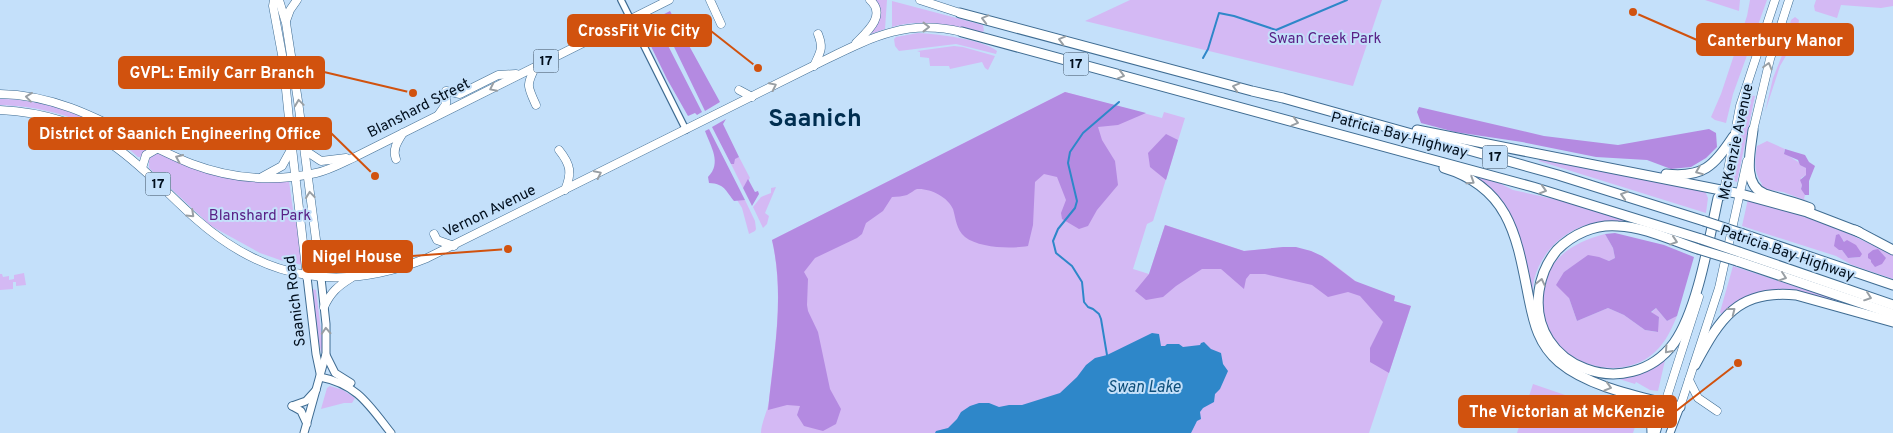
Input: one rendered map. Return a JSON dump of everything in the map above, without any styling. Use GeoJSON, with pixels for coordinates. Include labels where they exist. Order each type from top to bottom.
{"type":"FeatureCollection","features":[{"type":"Feature","properties":{"kind":"highway","name":"Patricia Bay Highway"},"geometry":{"type":"LineString","coordinates":[[960,13],[1284,98],[1558,175],[1704,221],[1893,285]]}},
{"type":"Feature","properties":{"kind":"highway","name":"Patricia Bay Highway"},"geometry":{"type":"LineString","coordinates":[[962,32],[1533,187],[1701,239],[1738,257],[1893,305]]}},
{"type":"Feature","properties":{"kind":"highway"},"geometry":{"type":"LineString","coordinates":[[1284,98],[1331,107],[1454,138],[1724,190],[1807,212],[1859,232]]}},
{"type":"Feature","properties":{"kind":"highway"},"geometry":{"type":"LineString","coordinates":[[1753,130],[1749,166],[1751,178],[1758,190],[1820,212],[1893,250]]}},
{"type":"Feature","properties":{"kind":"highway"},"geometry":{"type":"LineString","coordinates":[[1344,135],[1364,146],[1452,170],[1482,188],[1504,213],[1515,234],[1535,326],[1542,342],[1560,363],[1598,384],[1680,407]]}},
{"type":"Feature","properties":{"kind":"highway"},"geometry":{"type":"LineString","coordinates":[[1646,175],[1687,175],[1697,172],[1718,159],[1733,137]]}},
{"type":"Feature","properties":{"kind":"highway"},"geometry":{"type":"LineString","coordinates":[[1724,190],[1718,198],[1699,280],[1686,319],[1678,337],[1661,357],[1642,368],[1630,372],[1600,374],[1581,368],[1560,354],[1547,336],[1541,322],[1538,307],[1540,284],[1551,259],[1562,245],[1571,238],[1598,227],[1620,226],[1639,230],[1698,249],[1738,257],[1893,314]]}},
{"type":"Feature","properties":{"kind":"highway"},"geometry":{"type":"LineString","coordinates":[[1695,365],[1717,324],[1731,311],[1754,298],[1781,294],[1796,295],[1893,322]]}},
{"type":"Feature","properties":{"kind":"highway"},"geometry":{"type":"LineString","coordinates":[[1626,392],[1645,406],[1650,416],[1654,433]]}},
{"type":"Feature","properties":{"kind":"main road","name":"Saanich Road"},"geometry":{"type":"LineString","coordinates":[[274,0],[273,6],[283,60],[295,176],[320,375]]}},
{"type":"Feature","properties":{"kind":"main road","name":"Saanich Road"},"geometry":{"type":"LineString","coordinates":[[279,0],[286,23],[306,151],[321,278],[327,333],[326,354],[320,375]]}},
{"type":"Feature","properties":{"kind":"main road"},"geometry":{"type":"LineString","coordinates":[[286,23],[290,10],[297,0]]}},
{"type":"Feature","properties":{"kind":"main road","name":"Blanshard Street"},"geometry":{"type":"LineString","coordinates":[[0,94],[41,98],[70,107],[208,169],[260,178],[295,176],[331,168],[355,157],[669,0]]}},
{"type":"Feature","properties":{"kind":"main road"},"geometry":{"type":"LineString","coordinates":[[710,0],[721,24]]}},
{"type":"Feature","properties":{"kind":"main road"},"geometry":{"type":"LineString","coordinates":[[851,48],[870,29],[876,19],[877,11],[870,0]]}},
{"type":"Feature","properties":{"kind":"main road","name":"Patricia Bay Highway"},"geometry":{"type":"LineString","coordinates":[[920,0],[960,13]]}},
{"type":"Feature","properties":{"kind":"main road"},"geometry":{"type":"LineString","coordinates":[[927,0],[960,13]]}},
{"type":"Feature","properties":{"kind":"main road","name":"McKenzie Avenue"},"geometry":{"type":"LineString","coordinates":[[1654,433],[1700,293],[1746,85],[1775,0]]}},
{"type":"Feature","properties":{"kind":"main road","name":"McKenzie Avenue"},"geometry":{"type":"LineString","coordinates":[[1670,433],[1695,365],[1724,273],[1753,130],[1770,59],[1789,0]]}},
{"type":"Feature","properties":{"kind":"main road","name":"Patricia Bay Highway"},"geometry":{"type":"LineString","coordinates":[[890,32],[928,27],[962,32]]}},
{"type":"Feature","properties":{"kind":"main road","name":"Vernon Avenue"},"geometry":{"type":"LineString","coordinates":[[0,110],[30,112],[77,126],[113,146],[142,168],[195,219],[229,245],[268,266],[307,277],[351,278],[394,270],[454,246],[814,66],[890,32]]}},
{"type":"Feature","properties":{"kind":"main road"},"geometry":{"type":"LineString","coordinates":[[814,66],[822,50],[818,34]]}},
{"type":"Feature","properties":{"kind":"main road"},"geometry":{"type":"LineString","coordinates":[[536,66],[527,87],[536,104]]}},
{"type":"Feature","properties":{"kind":"main road"},"geometry":{"type":"LineString","coordinates":[[439,115],[446,104],[446,91],[460,94],[498,75],[520,74]]}},
{"type":"Feature","properties":{"kind":"main road"},"geometry":{"type":"LineString","coordinates":[[739,90],[752,97]]}},
{"type":"Feature","properties":{"kind":"main road"},"geometry":{"type":"LineString","coordinates":[[396,159],[394,156],[395,147],[403,133]]}},
{"type":"Feature","properties":{"kind":"main road"},"geometry":{"type":"LineString","coordinates":[[142,168],[146,155],[158,148]]}},
{"type":"Feature","properties":{"kind":"main road"},"geometry":{"type":"LineString","coordinates":[[260,178],[282,166],[292,148]]}},
{"type":"Feature","properties":{"kind":"main road"},"geometry":{"type":"LineString","coordinates":[[559,150],[570,169],[570,178],[565,190]]}},
{"type":"Feature","properties":{"kind":"main road"},"geometry":{"type":"LineString","coordinates":[[306,151],[321,161],[355,157]]}},
{"type":"Feature","properties":{"kind":"main road"},"geometry":{"type":"LineString","coordinates":[[434,234],[437,240],[454,246]]}},
{"type":"Feature","properties":{"kind":"main road"},"geometry":{"type":"LineString","coordinates":[[324,307],[329,296],[337,287],[351,278]]}},
{"type":"Feature","properties":{"kind":"main road"},"geometry":{"type":"LineString","coordinates":[[326,354],[335,373],[358,388],[366,402]]}},
{"type":"Feature","properties":{"kind":"main road"},"geometry":{"type":"LineString","coordinates":[[304,433],[320,375],[342,383],[355,391],[391,433]]}},
{"type":"Feature","properties":{"kind":"main road"},"geometry":{"type":"LineString","coordinates":[[1689,380],[1698,398],[1717,411]]}},
{"type":"Feature","properties":{"kind":"main road"},"geometry":{"type":"LineString","coordinates":[[307,424],[301,411],[292,406],[306,401],[317,388]]}},
{"type":"Feature","properties":{"kind":"street"},"geometry":{"type":"LineString","coordinates":[[622,0],[686,130]]}},
{"type":"Feature","properties":{"kind":"green space"},"geometry":{"type":"Polygon","coordinates":[[[874,0],[887,0],[885,29],[868,35],[873,30],[874,0]]]}},
{"type":"Feature","properties":{"kind":"green space","name":"Swan Creek Park"},"geometry":{"type":"Polygon","coordinates":[[[1130,0],[1382,0],[1353,86],[1085,21],[1130,0]]]}},
{"type":"Feature","properties":{"kind":"green space"},"geometry":{"type":"Polygon","coordinates":[[[1705,0],[1740,0],[1739,11],[1705,0]]]}},
{"type":"Feature","properties":{"kind":"green space"},"geometry":{"type":"Polygon","coordinates":[[[1750,0],[1767,0],[1733,94],[1726,123],[1711,117],[1721,94],[1747,16],[1750,0]]]}},
{"type":"Feature","properties":{"kind":"green space"},"geometry":{"type":"Polygon","coordinates":[[[1816,0],[1893,0],[1893,6],[1881,8],[1841,5],[1837,18],[1815,11],[1816,0]]]}},
{"type":"Feature","properties":{"kind":"green space"},"geometry":{"type":"Polygon","coordinates":[[[892,1],[983,25],[984,31],[981,33],[948,25],[926,23],[903,24],[892,27],[892,1]]]}},
{"type":"Feature","properties":{"kind":"green space"},"geometry":{"type":"Polygon","coordinates":[[[1795,17],[1799,20],[1799,28],[1794,42],[1780,66],[1765,112],[1773,78],[1783,53],[1791,20],[1795,17]]]}},
{"type":"Feature","properties":{"kind":"green space"},"geometry":{"type":"Polygon","coordinates":[[[918,33],[970,40],[997,51],[996,54],[956,44],[899,51],[895,46],[894,39],[896,37],[918,33]]]}},
{"type":"Feature","properties":{"kind":"green space"},"geometry":{"type":"Polygon","coordinates":[[[954,46],[995,56],[988,70],[982,62],[950,69],[949,66],[930,66],[929,58],[920,57],[920,52],[917,51],[954,46]]]}},
{"type":"Feature","properties":{"kind":"green space"},"geometry":{"type":"Polygon","coordinates":[[[1065,92],[1162,118],[1164,112],[1185,118],[1153,221],[1147,224],[1133,269],[1149,274],[1165,225],[1244,251],[1287,247],[1311,251],[1327,259],[1358,283],[1395,296],[1394,301],[1411,306],[1369,433],[761,433],[769,400],[776,339],[778,300],[776,260],[772,240],[1065,92]]]}},
{"type":"Feature","properties":{"kind":"green space"},"geometry":{"type":"Polygon","coordinates":[[[1750,95],[1755,96],[1737,182],[1731,180],[1750,95]]]}},
{"type":"Feature","properties":{"kind":"green space"},"geometry":{"type":"Polygon","coordinates":[[[0,99],[20,100],[58,108],[76,114],[148,147],[141,157],[138,157],[108,135],[91,126],[55,113],[18,106],[0,105],[0,99]]]}},
{"type":"Feature","properties":{"kind":"green space"},"geometry":{"type":"Polygon","coordinates":[[[1767,141],[1785,149],[1784,152],[1806,168],[1806,175],[1801,178],[1801,188],[1805,195],[1804,199],[1807,201],[1783,192],[1765,189],[1761,185],[1756,170],[1756,151],[1757,146],[1767,141]]]}},
{"type":"Feature","properties":{"kind":"green space","name":"Blanshard Park"},"geometry":{"type":"Polygon","coordinates":[[[155,154],[160,154],[185,165],[222,177],[248,181],[289,181],[302,265],[260,253],[211,226],[149,168],[149,159],[155,154]]]}},
{"type":"Feature","properties":{"kind":"green space"},"geometry":{"type":"Polygon","coordinates":[[[739,157],[750,178],[743,188],[731,164],[735,158],[739,157]]]}},
{"type":"Feature","properties":{"kind":"green space"},"geometry":{"type":"Polygon","coordinates":[[[1540,157],[1705,191],[1708,198],[1706,213],[1539,161],[1540,157]]]}},
{"type":"Feature","properties":{"kind":"green space"},"geometry":{"type":"Polygon","coordinates":[[[1470,175],[1497,182],[1513,190],[1563,201],[1624,220],[1624,222],[1594,223],[1581,227],[1556,242],[1539,266],[1534,280],[1533,307],[1516,232],[1470,175]]]}},
{"type":"Feature","properties":{"kind":"green space"},"geometry":{"type":"Polygon","coordinates":[[[776,187],[765,213],[769,216],[767,224],[763,228],[753,207],[761,197],[771,193],[771,188],[776,187]]]}},
{"type":"Feature","properties":{"kind":"green space"},"geometry":{"type":"Polygon","coordinates":[[[1748,199],[1804,215],[1833,226],[1893,255],[1893,279],[1852,265],[1836,256],[1742,226],[1748,199]],[[1843,239],[1842,250],[1848,258],[1860,257],[1852,244],[1844,242],[1843,239]]]}},
{"type":"Feature","properties":{"kind":"green space"},"geometry":{"type":"Polygon","coordinates":[[[737,200],[745,200],[755,221],[756,229],[749,234],[742,208],[737,200]]]}},
{"type":"Feature","properties":{"kind":"green space"},"geometry":{"type":"Polygon","coordinates":[[[1605,234],[1613,248],[1615,258],[1609,261],[1590,258],[1564,272],[1569,298],[1577,321],[1608,308],[1624,315],[1645,330],[1657,332],[1659,317],[1651,313],[1656,308],[1667,321],[1677,316],[1671,330],[1655,352],[1643,361],[1615,368],[1600,367],[1586,363],[1572,356],[1561,347],[1551,336],[1545,324],[1541,292],[1542,285],[1551,268],[1563,254],[1586,240],[1605,234]]]}},
{"type":"Feature","properties":{"kind":"green space"},"geometry":{"type":"Polygon","coordinates":[[[1733,266],[1846,303],[1846,305],[1777,291],[1723,316],[1720,312],[1733,266]]]}},
{"type":"Feature","properties":{"kind":"green space"},"geometry":{"type":"Polygon","coordinates":[[[24,273],[26,285],[16,286],[16,282],[13,282],[13,289],[0,290],[0,274],[3,277],[9,276],[9,280],[14,279],[14,275],[24,273]]]}},
{"type":"Feature","properties":{"kind":"green space"},"geometry":{"type":"Polygon","coordinates":[[[312,289],[316,290],[323,346],[322,354],[318,341],[312,289]]]}},
{"type":"Feature","properties":{"kind":"green space"},"geometry":{"type":"Polygon","coordinates":[[[1666,356],[1658,391],[1650,390],[1636,382],[1635,384],[1619,379],[1646,370],[1666,356]]]}},
{"type":"Feature","properties":{"kind":"green space"},"geometry":{"type":"Polygon","coordinates":[[[1533,384],[1568,396],[1584,407],[1636,424],[1633,433],[1517,433],[1533,384]]]}},
{"type":"Feature","properties":{"kind":"green space"},"geometry":{"type":"Polygon","coordinates":[[[330,386],[343,390],[355,398],[352,403],[344,403],[321,409],[327,388],[330,386]]]}},
{"type":"Feature","properties":{"kind":"shaded area"},"geometry":{"type":"Polygon","coordinates":[[[670,11],[720,102],[705,111],[662,22],[657,24],[702,112],[697,115],[695,113],[688,116],[641,26],[670,11]]]}},
{"type":"Feature","properties":{"kind":"shaded area"},"geometry":{"type":"Polygon","coordinates":[[[1065,92],[1146,113],[1118,125],[1098,127],[1102,140],[1115,161],[1118,185],[1097,210],[1088,226],[1079,229],[1062,219],[1061,213],[1066,200],[1057,177],[1044,174],[1035,182],[1033,225],[1028,246],[995,247],[971,241],[960,231],[951,205],[943,197],[933,192],[917,189],[907,195],[892,197],[883,211],[866,223],[862,234],[815,258],[804,272],[808,279],[808,311],[818,332],[830,389],[841,409],[836,424],[823,431],[804,426],[797,415],[800,406],[787,405],[768,410],[778,303],[776,261],[772,240],[1065,92]]]}},
{"type":"Feature","properties":{"kind":"shaded area"},"geometry":{"type":"Polygon","coordinates":[[[1419,107],[1544,136],[1618,145],[1709,129],[1716,133],[1717,147],[1706,158],[1691,167],[1671,169],[1647,160],[1596,157],[1522,142],[1455,132],[1421,123],[1417,112],[1419,107]]]}},
{"type":"Feature","properties":{"kind":"shaded area"},"geometry":{"type":"Polygon","coordinates":[[[726,119],[723,124],[739,157],[735,159],[734,164],[731,164],[712,127],[726,119]]]}},
{"type":"Feature","properties":{"kind":"shaded area"},"geometry":{"type":"Polygon","coordinates":[[[709,129],[745,200],[734,201],[722,186],[709,183],[708,177],[712,172],[715,161],[705,131],[709,129]]]}},
{"type":"Feature","properties":{"kind":"shaded area"},"geometry":{"type":"Polygon","coordinates":[[[1166,134],[1178,140],[1166,180],[1150,167],[1148,153],[1166,134]]]}},
{"type":"Feature","properties":{"kind":"shaded area"},"geometry":{"type":"Polygon","coordinates":[[[1785,149],[1805,155],[1809,162],[1815,166],[1809,181],[1809,195],[1805,195],[1801,189],[1800,180],[1806,175],[1806,168],[1800,165],[1798,160],[1784,154],[1785,149]]]}},
{"type":"Feature","properties":{"kind":"shaded area"},"geometry":{"type":"Polygon","coordinates":[[[748,179],[755,192],[758,191],[759,194],[752,206],[743,188],[748,179]]]}},
{"type":"Feature","properties":{"kind":"shaded area"},"geometry":{"type":"Polygon","coordinates":[[[1165,225],[1244,251],[1296,247],[1311,251],[1322,256],[1355,281],[1395,296],[1394,301],[1411,306],[1389,373],[1370,362],[1370,348],[1383,322],[1360,296],[1348,292],[1328,297],[1312,285],[1265,274],[1250,274],[1246,279],[1244,289],[1221,269],[1202,269],[1163,297],[1146,300],[1135,291],[1149,274],[1165,225]]]}},
{"type":"Feature","properties":{"kind":"shaded area"},"geometry":{"type":"Polygon","coordinates":[[[1615,233],[1664,245],[1694,257],[1677,316],[1667,321],[1656,308],[1651,312],[1659,317],[1658,332],[1645,330],[1624,315],[1608,308],[1577,321],[1569,298],[1556,285],[1564,272],[1588,255],[1609,261],[1615,258],[1613,248],[1605,234],[1615,233]]]}},
{"type":"Feature","properties":{"kind":"shaded area"},"geometry":{"type":"Polygon","coordinates":[[[1839,234],[1844,242],[1847,240],[1856,245],[1862,254],[1860,257],[1848,258],[1842,250],[1834,246],[1836,235],[1839,234]]]}},
{"type":"Feature","properties":{"kind":"shaded area"},"geometry":{"type":"Polygon","coordinates":[[[1878,249],[1886,258],[1882,264],[1875,267],[1868,258],[1868,254],[1878,249]]]}},
{"type":"Feature","properties":{"kind":"water","name":"Swan Lake"},"geometry":{"type":"Polygon","coordinates":[[[1152,333],[1159,334],[1161,346],[1179,344],[1183,347],[1200,345],[1204,342],[1211,349],[1221,353],[1223,364],[1228,371],[1220,389],[1215,394],[1214,402],[1203,408],[1200,412],[1201,419],[1197,421],[1191,433],[935,433],[936,431],[948,428],[961,412],[979,403],[989,403],[999,407],[1022,405],[1060,393],[1095,358],[1107,355],[1152,333]]]}},
{"type":"Feature","properties":{"kind":"waterway"},"geometry":{"type":"LineString","coordinates":[[1203,58],[1208,49],[1219,13],[1276,30],[1347,0]]}},
{"type":"Feature","properties":{"kind":"waterway"},"geometry":{"type":"LineString","coordinates":[[1107,355],[1099,314],[1084,302],[1082,282],[1072,266],[1056,253],[1053,241],[1058,229],[1075,208],[1077,201],[1068,163],[1070,152],[1083,133],[1119,102]]}},
{"type":"Feature","properties":{"kind":"place","name":"Canterbury Manor"},"geometry":{"type":"Point","coordinates":[1633,12]}},
{"type":"Feature","properties":{"kind":"place","name":"CrossFit Vic City"},"geometry":{"type":"Point","coordinates":[758,68]}},
{"type":"Feature","properties":{"kind":"place","name":"GVPL: Emily Carr Branch"},"geometry":{"type":"Point","coordinates":[413,93]}},
{"type":"Feature","properties":{"kind":"place","name":"District of Saanich Engineering Office"},"geometry":{"type":"Point","coordinates":[375,176]}},
{"type":"Feature","properties":{"kind":"place","name":"Nigel House"},"geometry":{"type":"Point","coordinates":[508,249]}},
{"type":"Feature","properties":{"kind":"place","name":"The Victorian at McKenzie"},"geometry":{"type":"Point","coordinates":[1738,363]}},
{"type":"Feature","properties":{"kind":"district","name":"Saanich"},"geometry":{"type":"Point","coordinates":[815,120]}}]}
